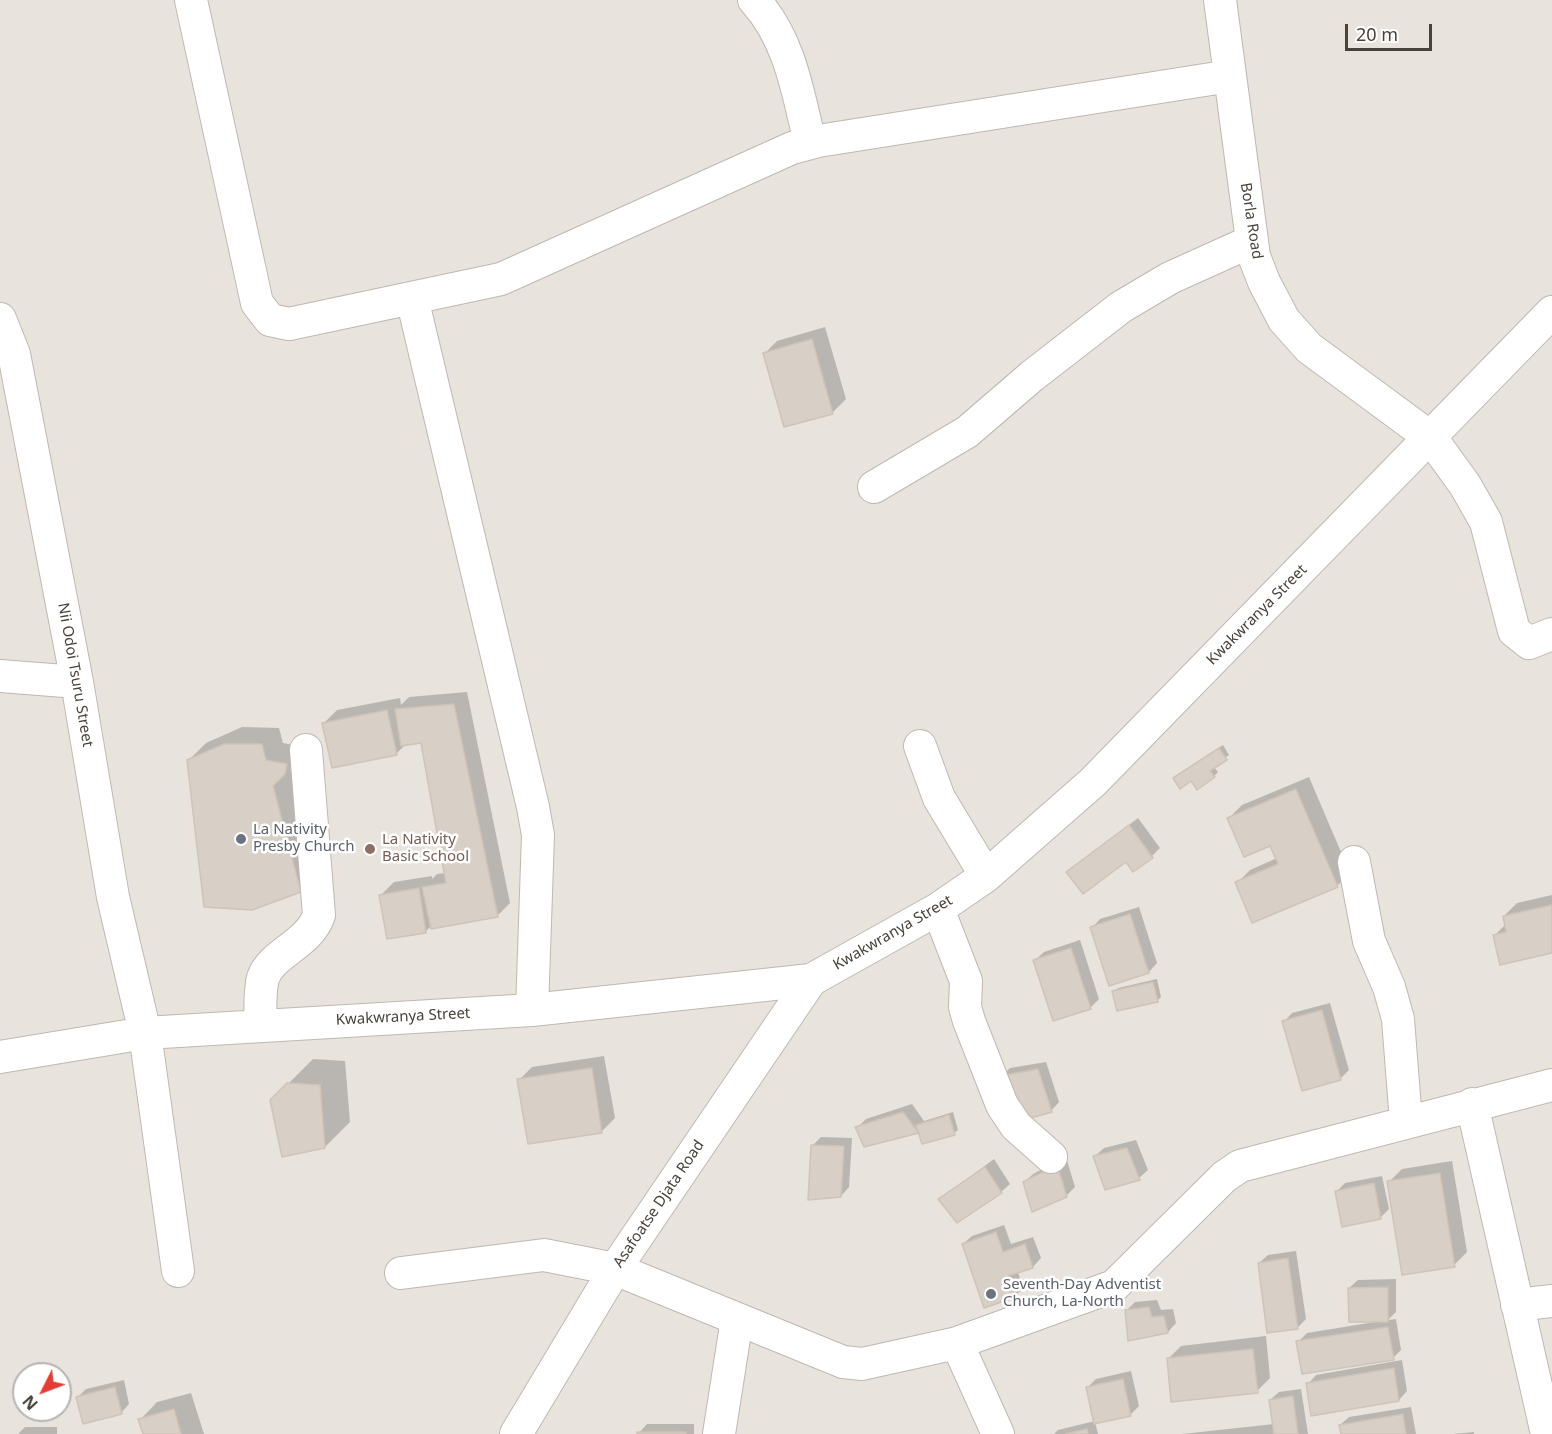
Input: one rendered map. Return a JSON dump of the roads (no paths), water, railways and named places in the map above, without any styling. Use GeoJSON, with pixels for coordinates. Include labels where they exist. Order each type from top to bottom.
{"type":"FeatureCollection","features":[{"type":"Feature","properties":{"kind":"street"},"geometry":{"type":"LineString","coordinates":[[191,0],[257,303],[270,320],[289,324],[501,279],[792,148],[810,143],[1230,76]]}},
{"type":"Feature","properties":{"kind":"street"},"geometry":{"type":"LineString","coordinates":[[754,0],[781,40],[792,69],[810,143]]}},
{"type":"Feature","properties":{"kind":"street","name":"Borla Road"},"geometry":{"type":"LineString","coordinates":[[1220,0],[1254,256],[1264,282],[1284,321],[1309,348],[1431,438],[1466,485],[1485,522],[1514,631],[1529,643],[1552,634]]}},
{"type":"Feature","properties":{"kind":"street"},"geometry":{"type":"LineString","coordinates":[[874,487],[968,432],[1032,376],[1120,307],[1170,278],[1252,241]]}},
{"type":"Feature","properties":{"kind":"street"},"geometry":{"type":"LineString","coordinates":[[412,298],[538,835],[532,1010]]}},
{"type":"Feature","properties":{"kind":"street","name":"Kwakwranya Street"},"geometry":{"type":"LineString","coordinates":[[0,1057],[145,1033],[532,1010],[811,980],[938,909],[986,876],[1093,782],[1552,312]]}},
{"type":"Feature","properties":{"kind":"street","name":"Nii Odoi Tsuru Street"},"geometry":{"type":"LineString","coordinates":[[0,319],[14,354],[77,682],[113,897],[145,1033],[178,1271]]}},
{"type":"Feature","properties":{"kind":"street"},"geometry":{"type":"LineString","coordinates":[[0,676],[77,682]]}},
{"type":"Feature","properties":{"kind":"street"},"geometry":{"type":"LineString","coordinates":[[920,746],[939,798],[986,876]]}},
{"type":"Feature","properties":{"kind":"street"},"geometry":{"type":"LineString","coordinates":[[260,1026],[263,977],[276,961],[315,928],[319,915],[306,750]]}},
{"type":"Feature","properties":{"kind":"street"},"geometry":{"type":"LineString","coordinates":[[1354,862],[1369,940],[1389,987],[1398,1019],[1406,1122]]}},
{"type":"Feature","properties":{"kind":"street"},"geometry":{"type":"LineString","coordinates":[[938,909],[966,981],[965,1007],[969,1021],[1002,1105],[1016,1126],[1051,1157]]}},
{"type":"Feature","properties":{"kind":"street","name":"Asafoatse Djata Road"},"geometry":{"type":"LineString","coordinates":[[516,1434],[615,1269],[811,980]]}},
{"type":"Feature","properties":{"kind":"street"},"geometry":{"type":"LineString","coordinates":[[402,1273],[544,1255],[615,1269],[843,1362],[862,1364],[957,1343],[1114,1286],[1233,1170],[1472,1104],[1552,1085]]}},
{"type":"Feature","properties":{"kind":"street"},"geometry":{"type":"LineString","coordinates":[[1472,1104],[1517,1305],[1543,1407],[1547,1434]]}},
{"type":"Feature","properties":{"kind":"street"},"geometry":{"type":"LineString","coordinates":[[1517,1305],[1552,1301]]}},
{"type":"Feature","properties":{"kind":"street"},"geometry":{"type":"LineString","coordinates":[[719,1434],[737,1319]]}},
{"type":"Feature","properties":{"kind":"street"},"geometry":{"type":"LineString","coordinates":[[957,1343],[998,1434]]}},
{"type":"Feature","properties":{"kind":"place","name":"La Nativity Presby Church"},"geometry":{"type":"Point","coordinates":[241,839]}},
{"type":"Feature","properties":{"kind":"place","name":"La Nativity Basic School"},"geometry":{"type":"Point","coordinates":[370,849]}},
{"type":"Feature","properties":{"kind":"place","name":"Seventh-Day Adventist Church, La-North"},"geometry":{"type":"Point","coordinates":[991,1294]}}]}
